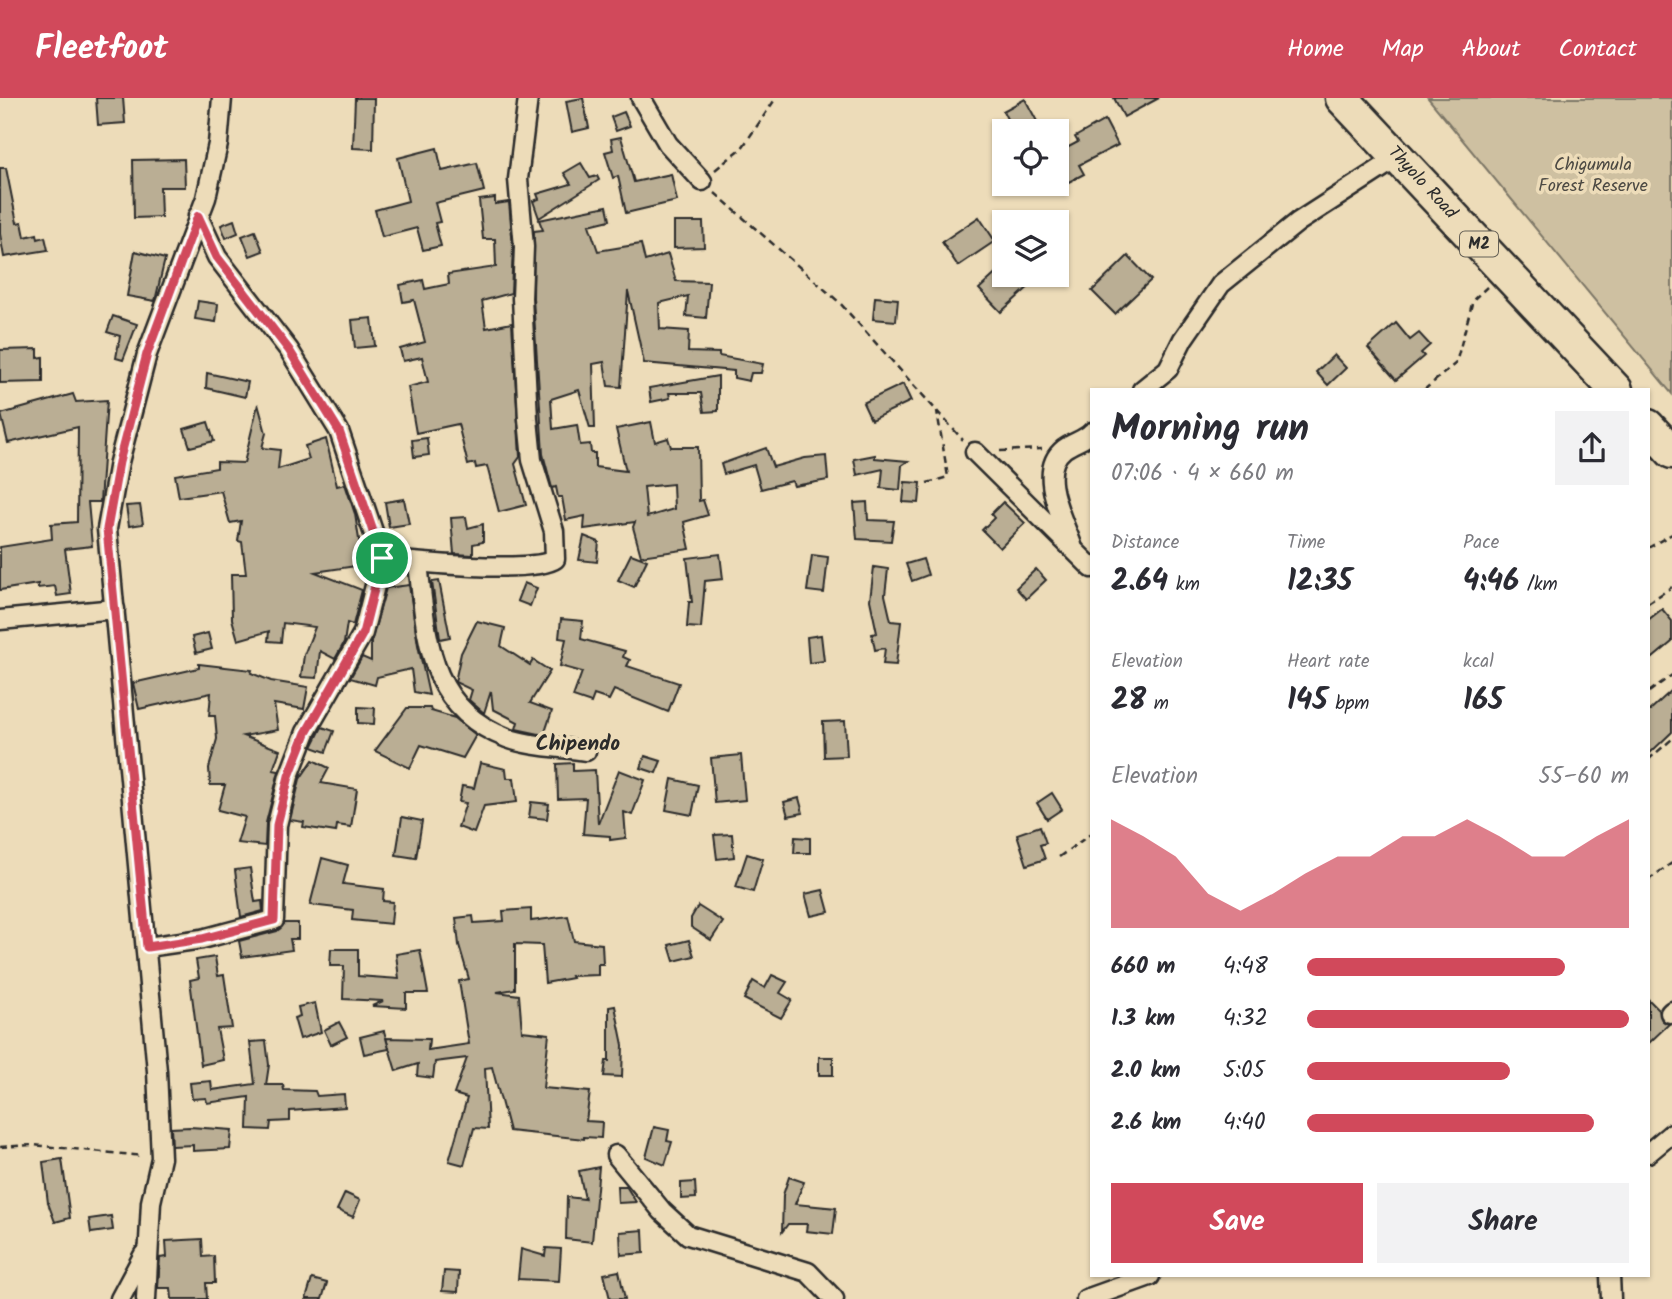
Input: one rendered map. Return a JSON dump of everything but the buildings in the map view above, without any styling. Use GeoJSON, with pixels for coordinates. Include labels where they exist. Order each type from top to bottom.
{"type":"FeatureCollection","features":[{"type":"Feature","properties":{"kind":"highway","name":"Thyolo Road"},"geometry":{"type":"LineString","coordinates":[[1342,98],[1614,388]]}},
{"type":"Feature","properties":{"kind":"highway"},"geometry":{"type":"LineString","coordinates":[[1650,428],[1672,452]]}},
{"type":"Feature","properties":{"kind":"street"},"geometry":{"type":"LineString","coordinates":[[146,1299],[146,1251],[151,1202],[162,1158],[147,947],[107,529],[119,462],[147,354],[211,177],[222,98]]}},
{"type":"Feature","properties":{"kind":"street"},"geometry":{"type":"LineString","coordinates":[[382,558],[418,564],[514,566],[544,564],[555,559],[554,531],[532,460],[528,419],[522,298],[524,247],[518,179],[528,98]]}},
{"type":"Feature","properties":{"kind":"street"},"geometry":{"type":"LineString","coordinates":[[644,101],[668,144],[702,181]]}},
{"type":"Feature","properties":{"kind":"street"},"geometry":{"type":"LineString","coordinates":[[1144,388],[1168,369],[1183,339],[1221,284],[1298,222],[1397,158]]}},
{"type":"Feature","properties":{"kind":"street"},"geometry":{"type":"LineString","coordinates":[[147,947],[202,939],[274,920],[277,825],[289,776],[306,733],[363,633],[382,558],[339,431],[289,350],[217,257],[198,216]]}},
{"type":"Feature","properties":{"kind":"street"},"geometry":{"type":"LineString","coordinates":[[1072,548],[1051,486],[1054,466],[1063,450],[1090,433]]}},
{"type":"Feature","properties":{"kind":"street"},"geometry":{"type":"LineString","coordinates":[[975,452],[1090,566]]}},
{"type":"Feature","properties":{"kind":"street"},"geometry":{"type":"LineString","coordinates":[[418,564],[427,640],[437,676],[448,695],[475,720],[509,739],[586,751]]}},
{"type":"Feature","properties":{"kind":"street"},"geometry":{"type":"LineString","coordinates":[[0,620],[115,609]]}},
{"type":"Feature","properties":{"kind":"street"},"geometry":{"type":"LineString","coordinates":[[1650,1151],[1672,1133]]}},
{"type":"Feature","properties":{"kind":"street"},"geometry":{"type":"LineString","coordinates":[[616,1155],[662,1211],[688,1236],[808,1272],[834,1299]]}},
{"type":"Feature","properties":{"kind":"street"},"geometry":{"type":"LineString","coordinates":[[120,1299],[146,1251]]}},
{"type":"Feature","properties":{"kind":"street"},"geometry":{"type":"LineString","coordinates":[[1086,1299],[1147,1277]]}},
{"type":"Feature","properties":{"kind":"street"},"geometry":{"type":"LineString","coordinates":[[1609,1277],[1611,1299]]}},
{"type":"Feature","properties":{"kind":"path"},"geometry":{"type":"LineString","coordinates":[[776,98],[742,148],[702,181],[839,302],[975,452],[1063,450]]}},
{"type":"Feature","properties":{"kind":"path"},"geometry":{"type":"LineString","coordinates":[[1426,388],[1455,363],[1473,300],[1505,271]]}},
{"type":"Feature","properties":{"kind":"path"},"geometry":{"type":"LineString","coordinates":[[927,483],[948,477],[937,411]]}},
{"type":"Feature","properties":{"kind":"path"},"geometry":{"type":"LineString","coordinates":[[1650,547],[1672,534]]}},
{"type":"Feature","properties":{"kind":"path"},"geometry":{"type":"LineString","coordinates":[[1650,602],[1672,587]]}},
{"type":"Feature","properties":{"kind":"path"},"geometry":{"type":"LineString","coordinates":[[1650,691],[1672,675]]}},
{"type":"Feature","properties":{"kind":"path"},"geometry":{"type":"LineString","coordinates":[[1650,758],[1672,739]]}},
{"type":"Feature","properties":{"kind":"path"},"geometry":{"type":"LineString","coordinates":[[1059,857],[1090,834]]}},
{"type":"Feature","properties":{"kind":"path"},"geometry":{"type":"LineString","coordinates":[[1650,879],[1672,863]]}},
{"type":"Feature","properties":{"kind":"path"},"geometry":{"type":"LineString","coordinates":[[0,1147],[33,1145],[162,1158]]}},
{"type":"Feature","properties":{"kind":"green space","name":"Chigumula Forest Reserve"},"geometry":{"type":"Polygon","coordinates":[[[1428,98],[1672,98],[1672,394],[1428,98]]]}},
{"type":"Feature","properties":{"kind":"district","name":"Chipendo"},"geometry":{"type":"Point","coordinates":[578,744]}},
{"type":"Feature","properties":{"kind":"route"},"geometry":{"type":"LineString","coordinates":[[198,216],[217,257],[253,307],[289,350],[339,431],[382,558],[363,633],[306,733],[289,776],[277,825],[274,920],[202,939],[147,947],[139,885],[115,609],[108,567],[107,529],[119,462],[147,354],[198,216]]}}]}
